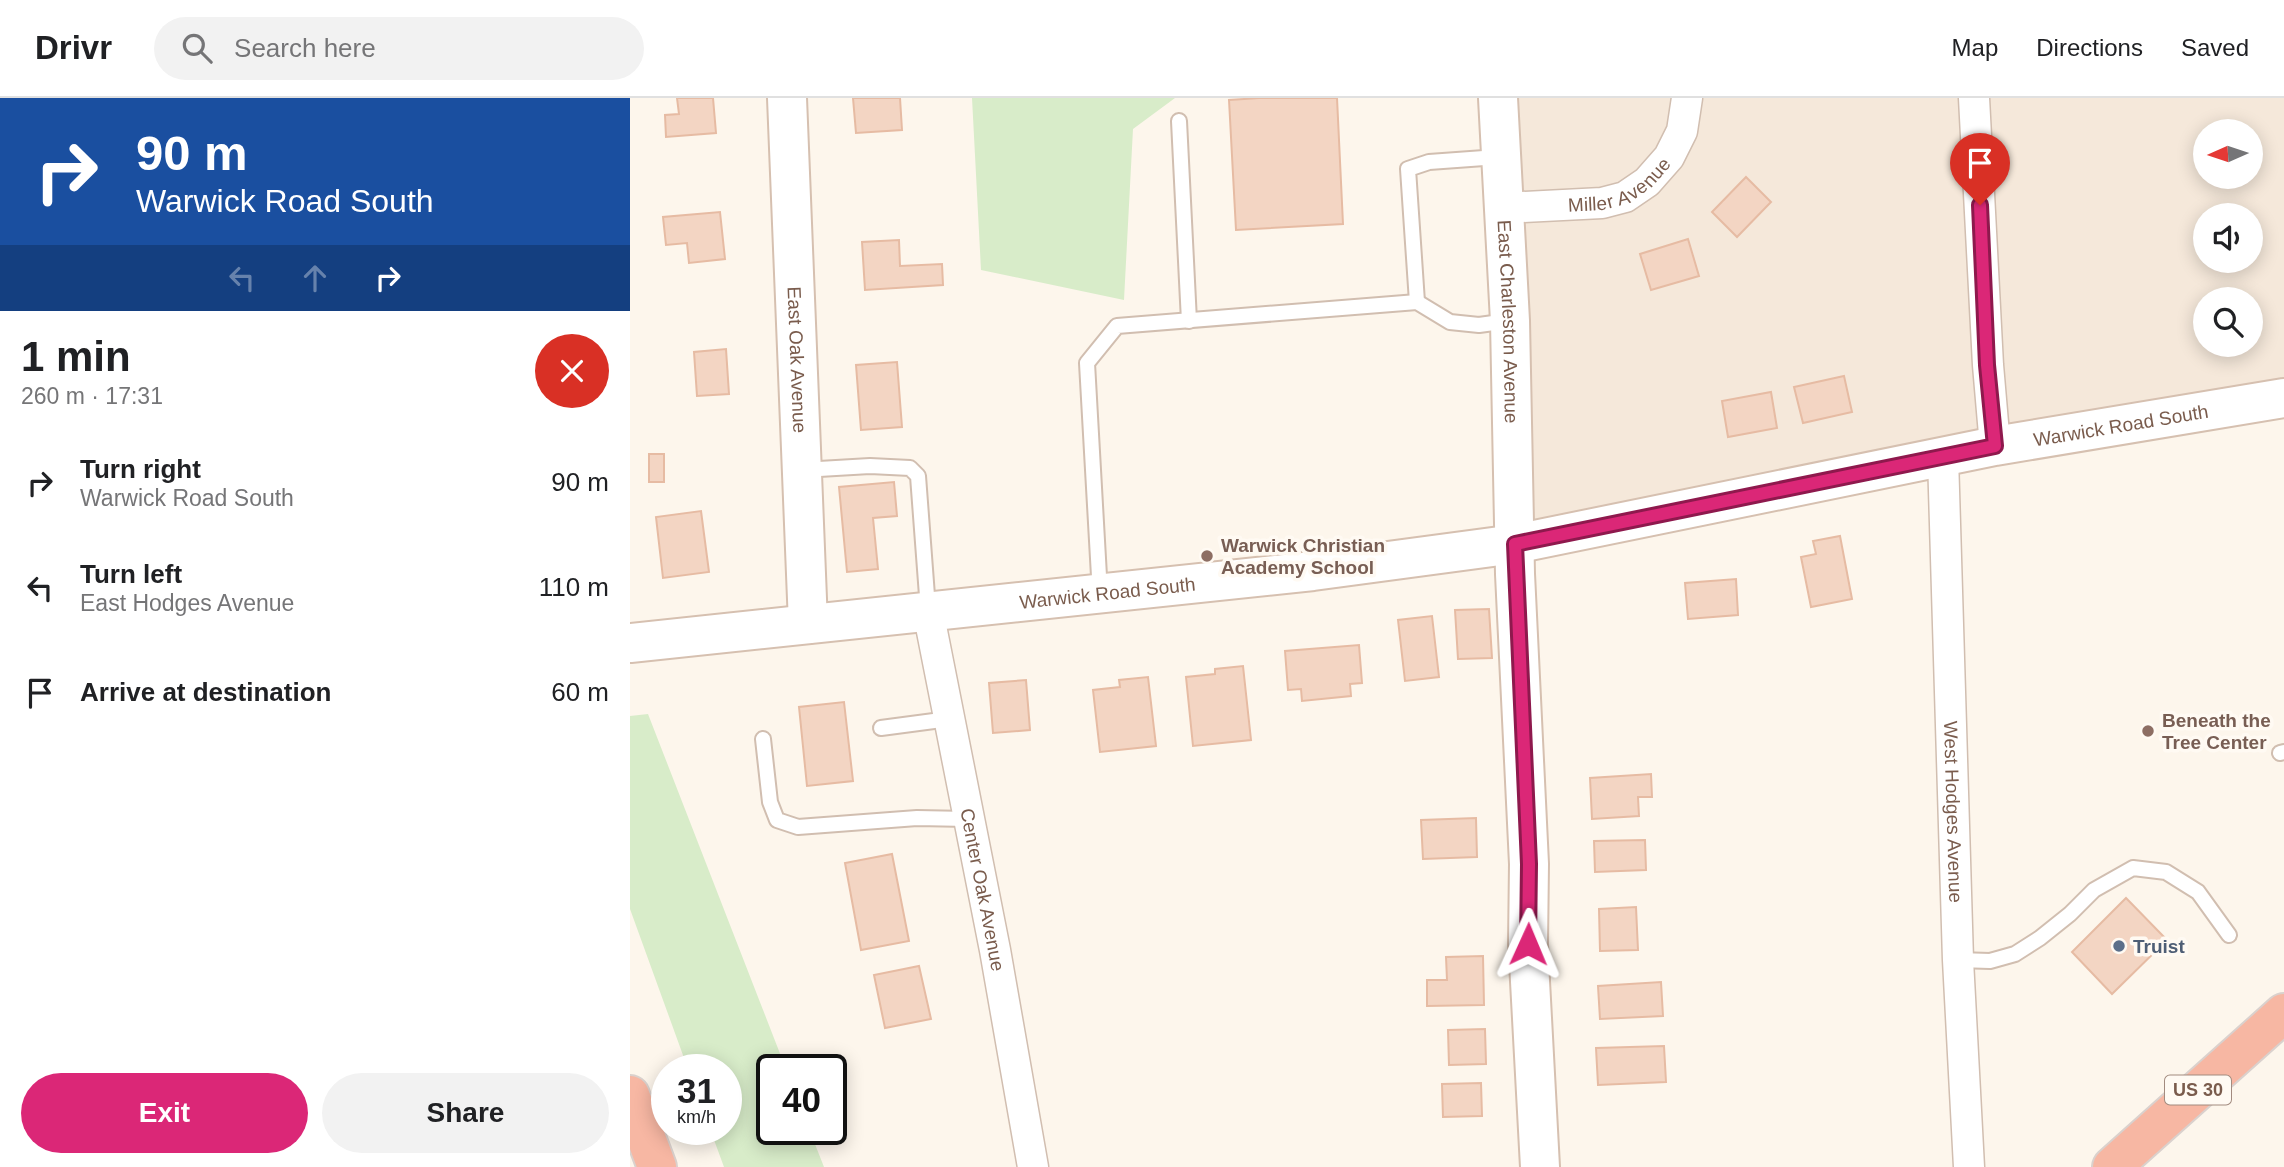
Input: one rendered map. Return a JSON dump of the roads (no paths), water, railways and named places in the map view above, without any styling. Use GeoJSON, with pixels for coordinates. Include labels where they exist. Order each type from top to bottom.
{"type":"FeatureCollection","features":[{"type":"Feature","properties":{"kind":"highway","name":"US 30"},"geometry":{"type":"LineString","coordinates":[[2112,1167],[2284,1013]]}},
{"type":"Feature","properties":{"kind":"highway"},"geometry":{"type":"LineString","coordinates":[[630,1095],[657,1167]]}},
{"type":"Feature","properties":{"kind":"street","name":"East Oak Avenue"},"geometry":{"type":"LineString","coordinates":[[787,98],[808,624]]}},
{"type":"Feature","properties":{"kind":"street","name":"East Charleston Avenue"},"geometry":{"type":"LineString","coordinates":[[1498,98],[1510,321],[1515,544],[1529,864],[1528,944],[1540,1167]]}},
{"type":"Feature","properties":{"kind":"street","name":"Miller Avenue"},"geometry":{"type":"LineString","coordinates":[[1503,208],[1602,203],[1625,197],[1647,182],[1669,157],[1682,131],[1687,98]]}},
{"type":"Feature","properties":{"kind":"street"},"geometry":{"type":"LineString","coordinates":[[1974,98],[1987,365],[1995,446]]}},
{"type":"Feature","properties":{"kind":"street","name":"Warwick Road South"},"geometry":{"type":"LineString","coordinates":[[630,643],[1313,571],[1515,544],[1995,446],[2284,398]]}},
{"type":"Feature","properties":{"kind":"street","name":"West Hodges Avenue"},"geometry":{"type":"LineString","coordinates":[[1943,457],[1958,960],[1969,1167]]}},
{"type":"Feature","properties":{"kind":"street","name":"Center Oak Avenue"},"geometry":{"type":"LineString","coordinates":[[928,611],[995,950],[1034,1167]]}},
{"type":"Feature","properties":{"kind":"street"},"geometry":{"type":"LineString","coordinates":[[2242,1052],[2284,1037]]}},
{"type":"Feature","properties":{"kind":"lane"},"geometry":{"type":"LineString","coordinates":[[1179,121],[1189,321]]}},
{"type":"Feature","properties":{"kind":"lane"},"geometry":{"type":"LineString","coordinates":[[1417,302],[1408,169],[1429,162],[1501,157]]}},
{"type":"Feature","properties":{"kind":"lane"},"geometry":{"type":"LineString","coordinates":[[1100,594],[1087,363],[1117,326],[1417,302],[1450,321],[1479,325],[1510,321]]}},
{"type":"Feature","properties":{"kind":"lane"},"geometry":{"type":"LineString","coordinates":[[801,470],[870,466],[909,468],[918,476],[928,611]]}},
{"type":"Feature","properties":{"kind":"lane"},"geometry":{"type":"LineString","coordinates":[[881,728],[949,719]]}},
{"type":"Feature","properties":{"kind":"lane"},"geometry":{"type":"LineString","coordinates":[[763,739],[770,802],[777,820],[798,827],[917,818],[968,819]]}},
{"type":"Feature","properties":{"kind":"lane"},"geometry":{"type":"LineString","coordinates":[[1958,960],[1990,961],[2015,954],[2070,914],[2094,890],[2133,868],[2166,872],[2198,892],[2229,935]]}},
{"type":"Feature","properties":{"kind":"place","name":"Warwick Christian Academy School"},"geometry":{"type":"Point","coordinates":[1207,556]}},
{"type":"Feature","properties":{"kind":"place","name":"Beneath the Tree Center"},"geometry":{"type":"Point","coordinates":[2148,731]}},
{"type":"Feature","properties":{"kind":"place","name":"Truist"},"geometry":{"type":"Point","coordinates":[2119,946]}}]}
